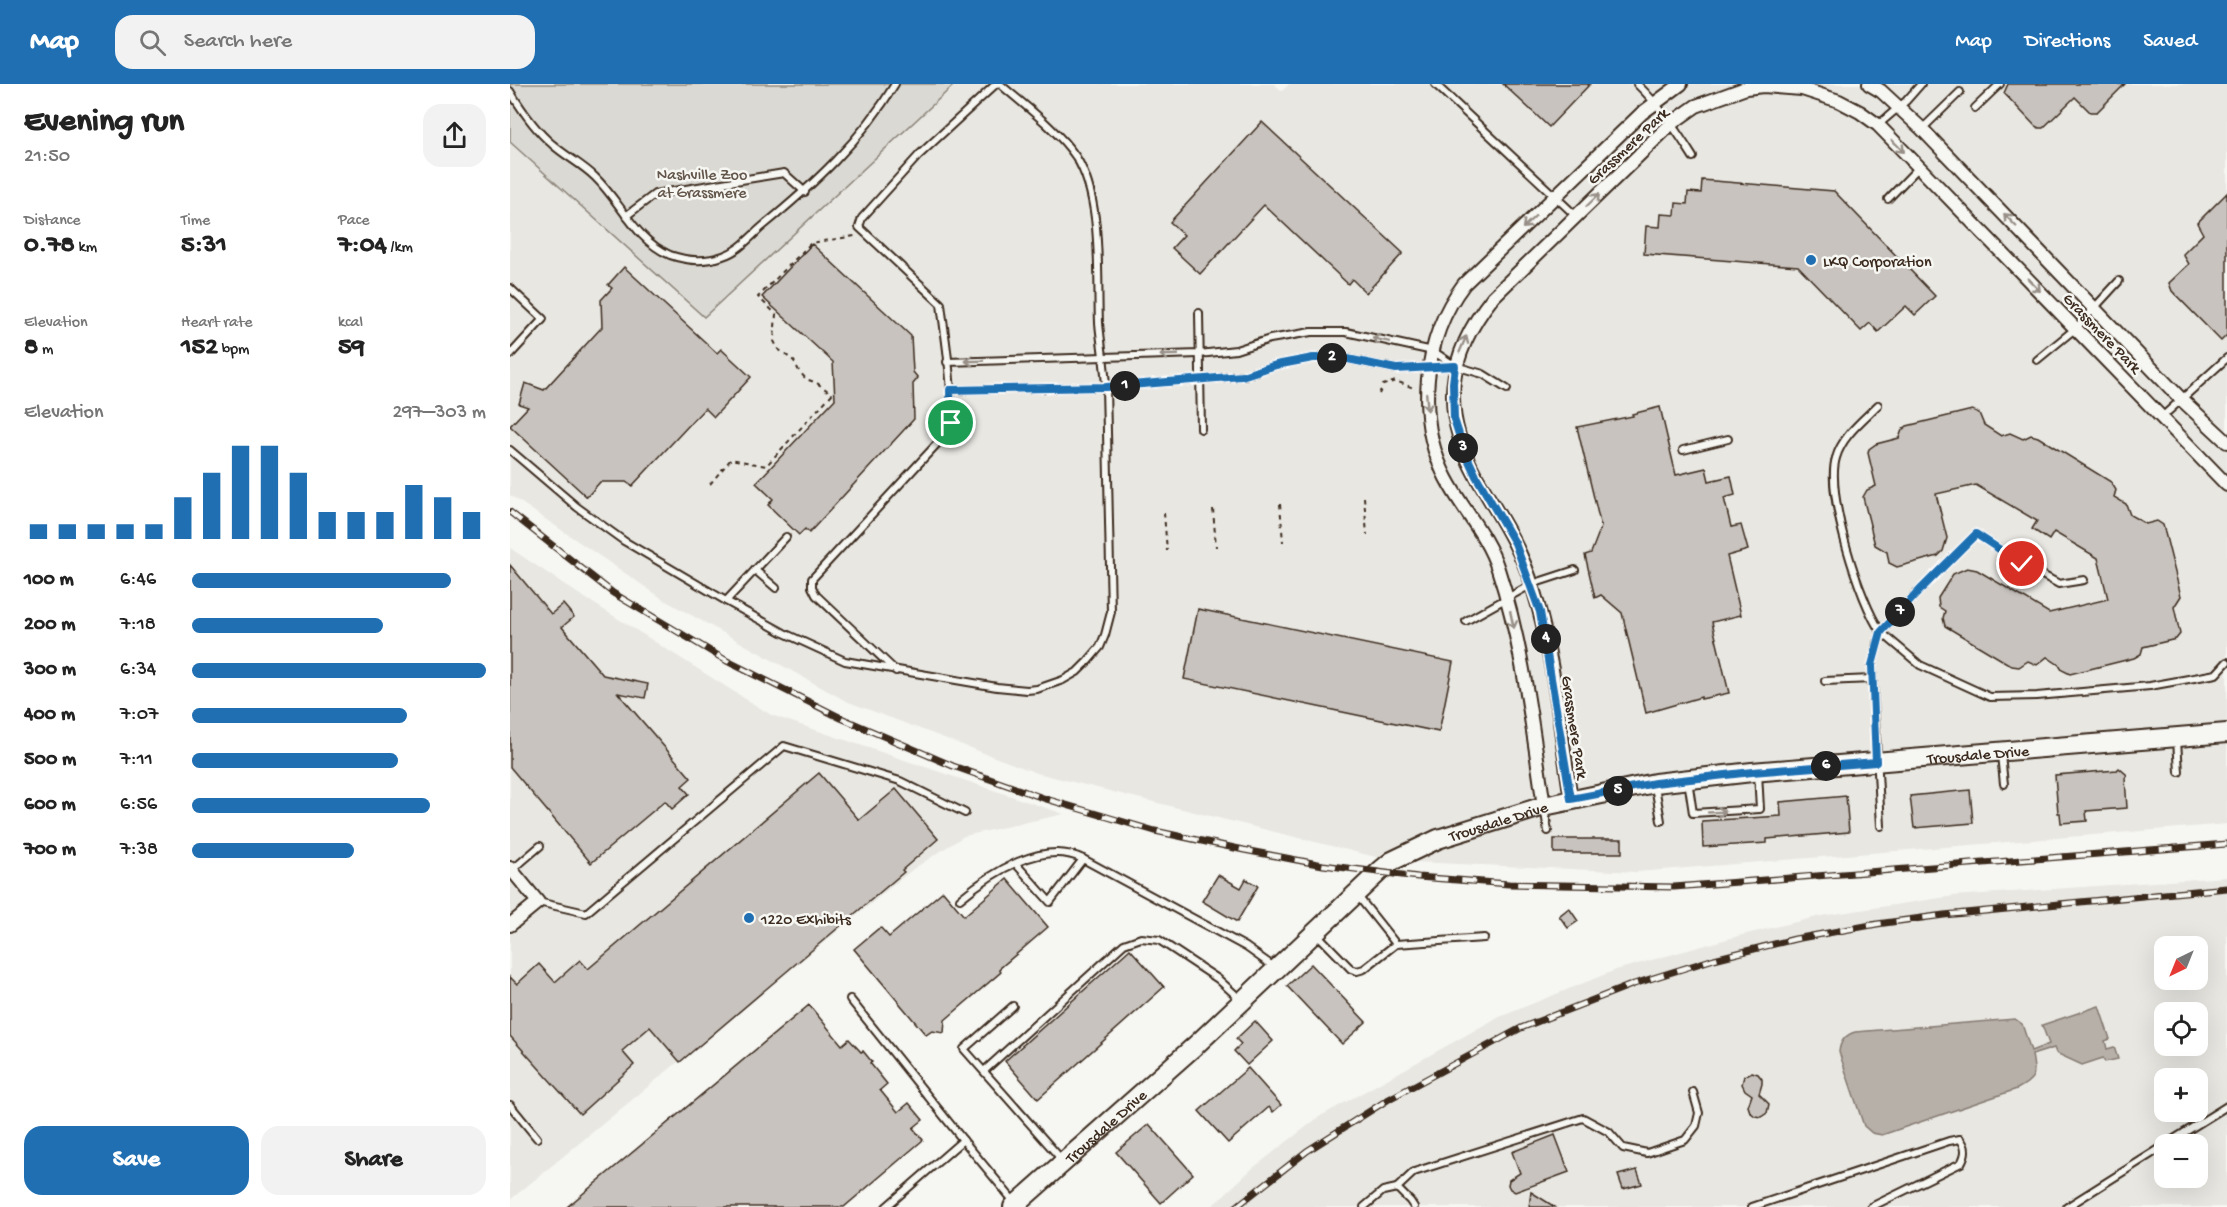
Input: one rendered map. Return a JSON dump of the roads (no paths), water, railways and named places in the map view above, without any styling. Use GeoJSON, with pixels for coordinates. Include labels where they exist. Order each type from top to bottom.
{"type":"FeatureCollection","features":[{"type":"Feature","properties":{"kind":"street","name":"Grassmere Park"},"geometry":{"type":"LineString","coordinates":[[1544,806],[1520,658],[1507,599],[1497,566],[1481,533],[1456,497],[1436,456],[1430,431],[1426,395],[1429,367],[1438,330],[1455,296],[1464,284],[1656,102],[1681,84]]}},
{"type":"Feature","properties":{"kind":"street","name":"Grassmere Park"},"geometry":{"type":"LineString","coordinates":[[1869,84],[1899,106],[2181,399],[2227,442]]}},
{"type":"Feature","properties":{"kind":"street","name":"Grassmere Park"},"geometry":{"type":"LineString","coordinates":[[1571,799],[1547,645],[1532,584],[1515,543],[1476,476],[1464,450],[1454,419],[1455,366],[1462,344],[1479,314],[1492,297],[1672,123],[1696,106],[1746,88],[1763,85],[1802,89],[1839,101],[1878,125],[2227,485]]}},
{"type":"Feature","properties":{"kind":"street","name":"Trousdale Drive"},"geometry":{"type":"LineString","coordinates":[[1014,1206],[1242,1002],[1392,861],[1438,839],[1571,799],[1655,783],[1758,771],[2227,733]]}},
{"type":"Feature","properties":{"kind":"street"},"geometry":{"type":"LineString","coordinates":[[510,925],[538,902],[512,871]]}},
{"type":"Feature","properties":{"kind":"lane"},"geometry":{"type":"LineString","coordinates":[[510,91],[526,115],[550,143],[594,176],[642,235],[656,248],[689,260],[708,260],[725,256],[740,247],[805,192],[870,122],[895,84]]}},
{"type":"Feature","properties":{"kind":"lane"},"geometry":{"type":"LineString","coordinates":[[510,450],[577,507],[624,541],[784,633],[845,661],[896,671],[1027,690],[1056,683],[1077,672],[1100,647],[1111,612],[1106,387],[1093,206],[1085,175],[1068,147],[998,84],[919,155],[862,218],[859,227],[941,304],[950,390],[951,423],[947,433],[812,579],[812,587],[816,595],[896,671]]}},
{"type":"Feature","properties":{"kind":"lane"},"geometry":{"type":"LineString","coordinates":[[1435,84],[1576,216]]}},
{"type":"Feature","properties":{"kind":"lane"},"geometry":{"type":"LineString","coordinates":[[1637,84],[1656,102],[1693,157]]}},
{"type":"Feature","properties":{"kind":"lane"},"geometry":{"type":"LineString","coordinates":[[1878,125],[1906,102],[1922,84]]}},
{"type":"Feature","properties":{"kind":"lane"},"geometry":{"type":"LineString","coordinates":[[1975,108],[2000,84]]}},
{"type":"Feature","properties":{"kind":"lane"},"geometry":{"type":"LineString","coordinates":[[1922,129],[1960,92]]}},
{"type":"Feature","properties":{"kind":"lane"},"geometry":{"type":"LineString","coordinates":[[1888,199],[1920,167]]}},
{"type":"Feature","properties":{"kind":"lane"},"geometry":{"type":"LineString","coordinates":[[626,216],[655,194],[784,173],[805,192]]}},
{"type":"Feature","properties":{"kind":"lane"},"geometry":{"type":"LineString","coordinates":[[2037,360],[2076,327],[2119,281]]}},
{"type":"Feature","properties":{"kind":"lane"},"geometry":{"type":"LineString","coordinates":[[510,288],[543,319],[510,355]]}},
{"type":"Feature","properties":{"kind":"lane"},"geometry":{"type":"LineString","coordinates":[[1200,313],[1201,429]]}},
{"type":"Feature","properties":{"kind":"lane"},"geometry":{"type":"LineString","coordinates":[[947,362],[1200,354],[1236,350],[1269,339],[1311,332],[1346,332],[1433,351],[1455,366]]}},
{"type":"Feature","properties":{"kind":"lane"},"geometry":{"type":"LineString","coordinates":[[950,390],[1106,387],[1200,380],[1242,376],[1276,365],[1313,358],[1343,358],[1396,369],[1455,366],[1483,374],[1507,389]]}},
{"type":"Feature","properties":{"kind":"lane"},"geometry":{"type":"LineString","coordinates":[[2162,417],[2227,358]]}},
{"type":"Feature","properties":{"kind":"lane"},"geometry":{"type":"LineString","coordinates":[[1878,405],[1853,430],[1841,446],[1834,466],[1833,484],[1836,507],[1864,602],[1872,619],[1881,632],[1920,665],[1990,697],[2037,696],[2150,686],[2216,674],[2227,662]]}},
{"type":"Feature","properties":{"kind":"lane"},"geometry":{"type":"LineString","coordinates":[[1683,450],[1728,439]]}},
{"type":"Feature","properties":{"kind":"lane"},"geometry":{"type":"LineString","coordinates":[[1881,826],[1872,679],[1873,656],[1881,632],[1976,534],[2058,584],[2084,580]]}},
{"type":"Feature","properties":{"kind":"lane"},"geometry":{"type":"LineString","coordinates":[[726,601],[786,537]]}},
{"type":"Feature","properties":{"kind":"lane"},"geometry":{"type":"LineString","coordinates":[[755,570],[776,588]]}},
{"type":"Feature","properties":{"kind":"lane"},"geometry":{"type":"LineString","coordinates":[[1467,621],[1532,584],[1575,570]]}},
{"type":"Feature","properties":{"kind":"lane"},"geometry":{"type":"LineString","coordinates":[[1825,681],[1872,679]]}},
{"type":"Feature","properties":{"kind":"lane"},"geometry":{"type":"LineString","coordinates":[[2176,737],[2179,772]]}},
{"type":"Feature","properties":{"kind":"lane"},"geometry":{"type":"LineString","coordinates":[[538,902],[586,913],[784,746],[900,781],[965,813]]}},
{"type":"Feature","properties":{"kind":"lane"},"geometry":{"type":"LineString","coordinates":[[2001,752],[2004,784]]}},
{"type":"Feature","properties":{"kind":"lane"},"geometry":{"type":"LineString","coordinates":[[1688,779],[1693,813],[1760,809],[1758,771]]}},
{"type":"Feature","properties":{"kind":"lane"},"geometry":{"type":"LineString","coordinates":[[1655,783],[1661,821]]}},
{"type":"Feature","properties":{"kind":"lane"},"geometry":{"type":"LineString","coordinates":[[1544,806],[1548,831]]}},
{"type":"Feature","properties":{"kind":"lane"},"geometry":{"type":"LineString","coordinates":[[512,871],[540,846]]}},
{"type":"Feature","properties":{"kind":"lane"},"geometry":{"type":"LineString","coordinates":[[960,898],[987,877],[1036,856],[1060,852],[1083,860],[1246,947],[1276,969]]}},
{"type":"Feature","properties":{"kind":"lane"},"geometry":{"type":"LineString","coordinates":[[1016,864],[1050,902],[1083,860]]}},
{"type":"Feature","properties":{"kind":"lane"},"geometry":{"type":"LineString","coordinates":[[1356,894],[1396,944]]}},
{"type":"Feature","properties":{"kind":"lane"},"geometry":{"type":"LineString","coordinates":[[1315,932],[1351,969],[1357,971],[1364,969],[1396,944],[1484,938]]}},
{"type":"Feature","properties":{"kind":"lane"},"geometry":{"type":"LineString","coordinates":[[984,1071],[1124,944],[1134,940],[1153,938],[1164,942],[1218,979],[1242,1002]]}},
{"type":"Feature","properties":{"kind":"lane"},"geometry":{"type":"LineString","coordinates":[[850,999],[1014,1206]]}},
{"type":"Feature","properties":{"kind":"lane"},"geometry":{"type":"LineString","coordinates":[[1013,1006],[964,1049],[1064,1162]]}},
{"type":"Feature","properties":{"kind":"lane"},"geometry":{"type":"LineString","coordinates":[[1364,1207],[1383,1191],[1397,1188],[1414,1172],[1583,1118],[1609,1132],[1623,1148],[1647,1153],[1685,1140],[1696,1126],[1700,1113],[1693,1092]]}},
{"type":"Feature","properties":{"kind":"lane"},"geometry":{"type":"LineString","coordinates":[[510,1105],[537,1138]]}},
{"type":"Feature","properties":{"kind":"lane"},"geometry":{"type":"LineString","coordinates":[[2182,1134],[2227,1106]]}},
{"type":"Feature","properties":{"kind":"lane"},"geometry":{"type":"LineString","coordinates":[[1752,1207],[1950,1141],[1960,1139],[1964,1144],[1966,1150],[1961,1163],[1871,1207]]}},
{"type":"Feature","properties":{"kind":"lane"},"geometry":{"type":"LineString","coordinates":[[886,1207],[963,1140]]}},
{"type":"Feature","properties":{"kind":"lane"},"geometry":{"type":"LineString","coordinates":[[2067,1207],[2154,1152]]}},
{"type":"Feature","properties":{"kind":"lane"},"geometry":{"type":"LineString","coordinates":[[1397,1188],[1414,1207]]}},
{"type":"Feature","properties":{"kind":"railway"},"geometry":{"type":"LineString","coordinates":[[510,512],[613,593],[727,661],[841,718],[953,766],[1046,799],[1155,831],[1244,850],[1323,865],[1418,877],[1509,884],[1674,887],[2227,844]]}},
{"type":"Feature","properties":{"kind":"railway"},"geometry":{"type":"LineString","coordinates":[[1236,1207],[1307,1151],[1389,1099],[1521,1028],[1634,984],[1714,959],[1795,939],[1877,924],[1944,915],[2227,888]]}},
{"type":"Feature","properties":{"kind":"place","name":"LKQ Corporation"},"geometry":{"type":"Point","coordinates":[1811,260]}},
{"type":"Feature","properties":{"kind":"place","name":"1220 Exhibits"},"geometry":{"type":"Point","coordinates":[749,918]}},
{"type":"Feature","properties":{"kind":"park label","name":"Nashville Zoo at Grassmere"},"geometry":{"type":"Point","coordinates":[702,182]}}]}
